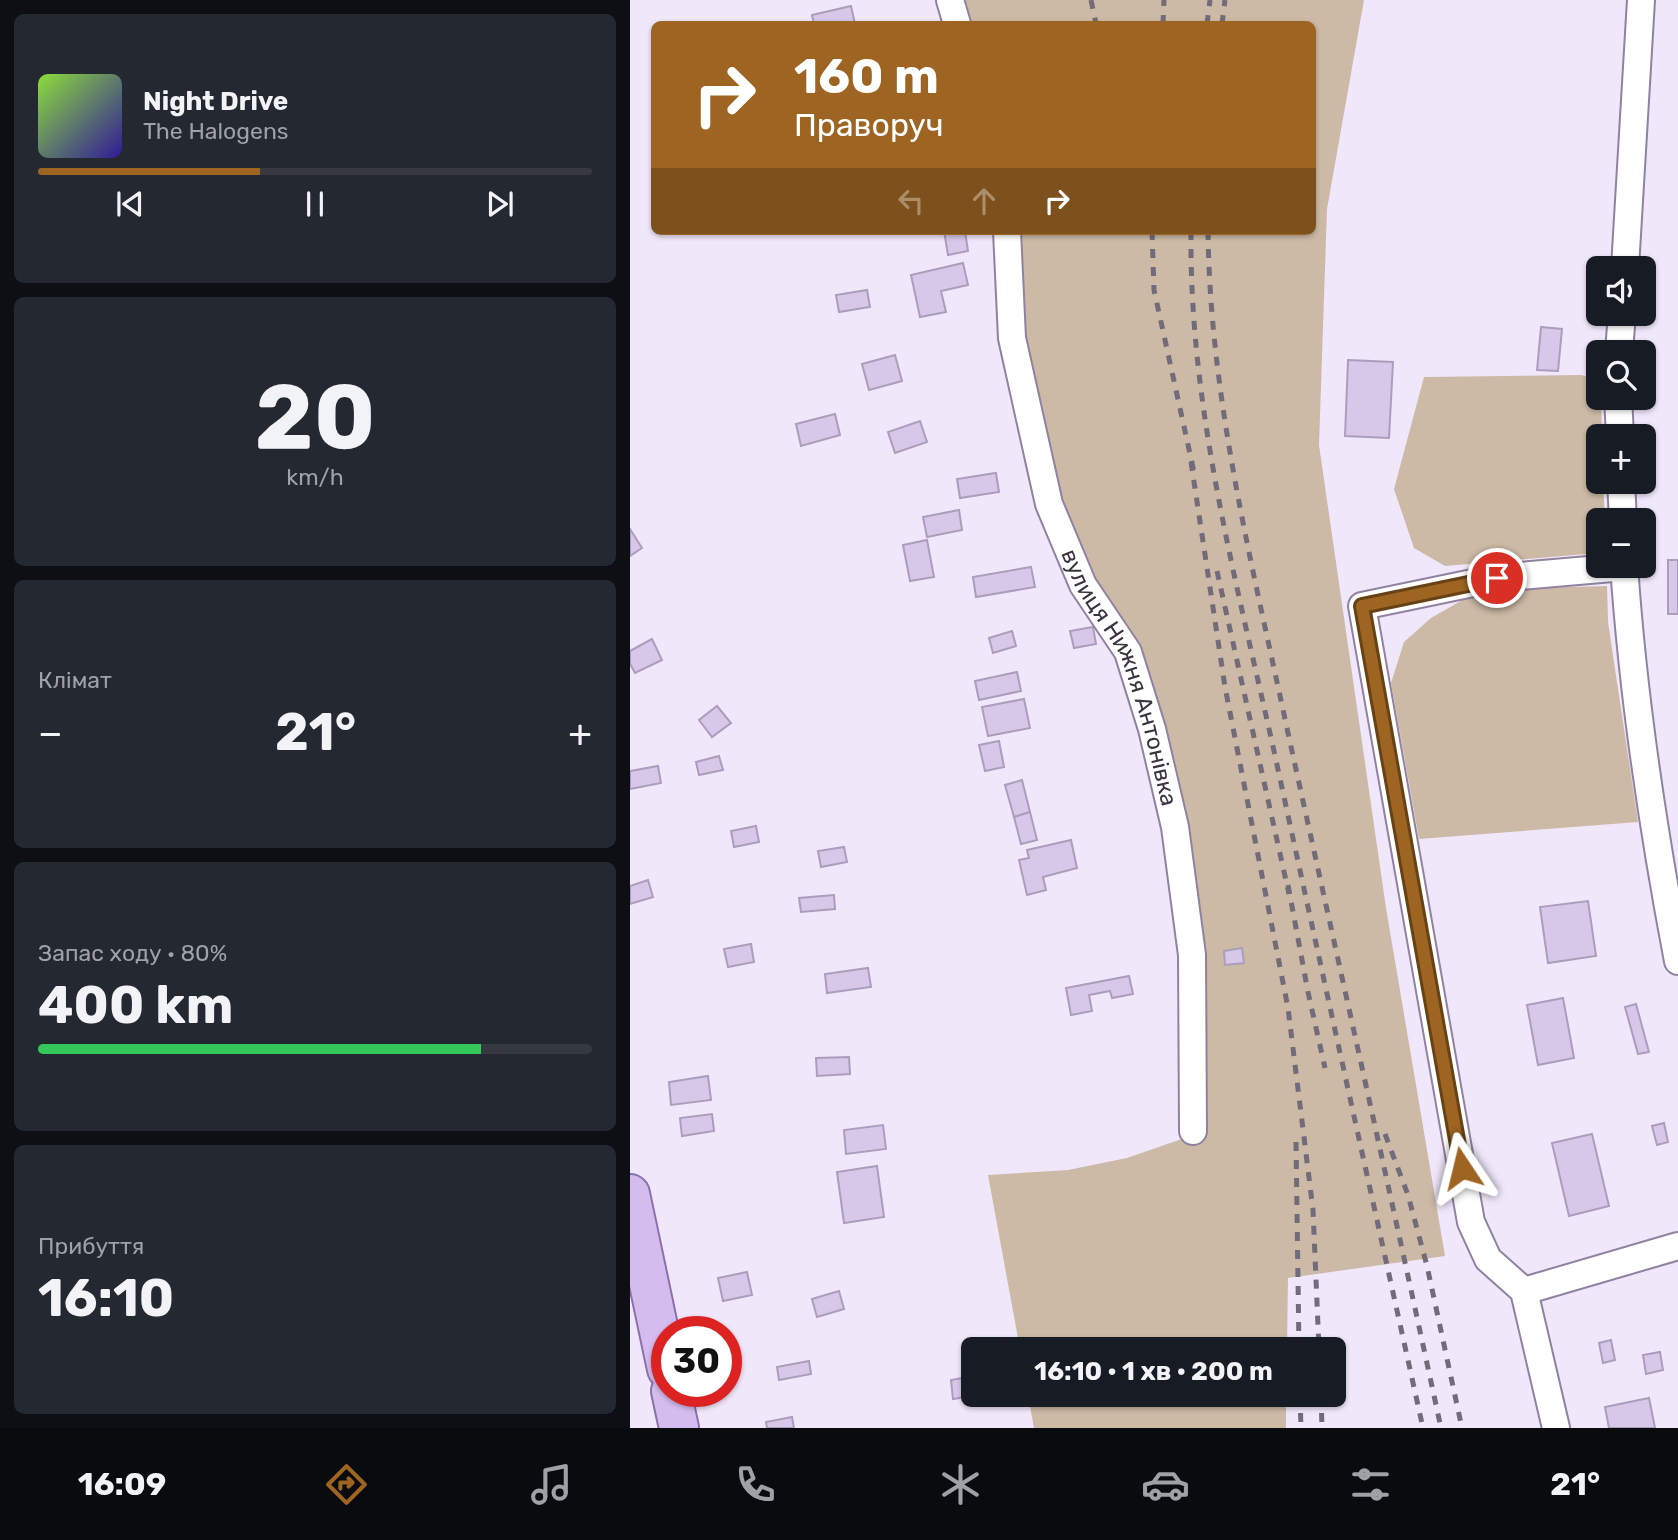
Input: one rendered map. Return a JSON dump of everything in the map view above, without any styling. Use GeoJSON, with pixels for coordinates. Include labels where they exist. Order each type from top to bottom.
{"type":"FeatureCollection","features":[{"type":"Feature","properties":{"kind":"main road"},"geometry":{"type":"LineString","coordinates":[[630,1194],[656,1316]]}},
{"type":"Feature","properties":{"kind":"main road"},"geometry":{"type":"LineString","coordinates":[[674,1407],[679,1428]]}},
{"type":"Feature","properties":{"kind":"street"},"geometry":{"type":"LineString","coordinates":[[950,0],[956,21]]}},
{"type":"Feature","properties":{"kind":"street"},"geometry":{"type":"LineString","coordinates":[[1626,256],[1642,0]]}},
{"type":"Feature","properties":{"kind":"street","name":"вулиця Нижня Антонівка"},"geometry":{"type":"LineString","coordinates":[[1007,235],[1012,338],[1049,504],[1083,585],[1128,652],[1152,729],[1175,827],[1192,955],[1193,1131]]}},
{"type":"Feature","properties":{"kind":"street"},"geometry":{"type":"LineString","coordinates":[[1556,1428],[1524,1291],[1488,1259],[1471,1222],[1362,606],[1497,578],[1586,570]]}},
{"type":"Feature","properties":{"kind":"street"},"geometry":{"type":"LineString","coordinates":[[1625,578],[1634,696],[1663,884],[1678,961]]}},
{"type":"Feature","properties":{"kind":"street"},"geometry":{"type":"LineString","coordinates":[[1524,1291],[1678,1246]]}},
{"type":"Feature","properties":{"kind":"shaded area"},"geometry":{"type":"Polygon","coordinates":[[[956,0],[1364,0],[1327,209],[1319,445],[1386,908],[1445,1256],[1288,1278],[1287,1337],[1018,1337],[988,1175],[1068,1170],[1127,1158],[1199,1133],[1158,727],[1087,581],[1055,503],[1018,337],[1015,235],[1316,235],[1316,21],[962,21],[956,0]]]}},
{"type":"Feature","properties":{"kind":"shaded area"},"geometry":{"type":"Polygon","coordinates":[[[1586,376],[1586,410],[1601,410],[1602,424],[1586,424],[1586,494],[1604,494],[1604,508],[1586,508],[1586,554],[1445,566],[1414,548],[1394,489],[1424,377],[1586,376]]]}},
{"type":"Feature","properties":{"kind":"shaded area"},"geometry":{"type":"Polygon","coordinates":[[[1607,586],[1608,622],[1638,822],[1419,839],[1391,683],[1404,642],[1431,618],[1466,598],[1497,589],[1607,586]]]}},
{"type":"Feature","properties":{"kind":"shaded area"},"geometry":{"type":"Polygon","coordinates":[[[1030,1407],[1286,1407],[1286,1428],[1034,1428],[1030,1407]]]}},
{"type":"Feature","properties":{"kind":"building"},"geometry":{"type":"Polygon","coordinates":[[[851,6],[854,21],[813,21],[812,15],[851,6]]]}},
{"type":"Feature","properties":{"kind":"building"},"geometry":{"type":"Polygon","coordinates":[[[945,235],[966,235],[968,251],[948,255],[945,235]]]}},
{"type":"Feature","properties":{"kind":"building"},"geometry":{"type":"Polygon","coordinates":[[[963,263],[968,285],[941,291],[946,312],[920,317],[911,275],[963,263]]]}},
{"type":"Feature","properties":{"kind":"building"},"geometry":{"type":"Polygon","coordinates":[[[867,290],[870,307],[839,312],[836,295],[867,290]]]}},
{"type":"Feature","properties":{"kind":"building"},"geometry":{"type":"Polygon","coordinates":[[[1541,327],[1562,329],[1558,371],[1537,370],[1541,327]]]}},
{"type":"Feature","properties":{"kind":"building"},"geometry":{"type":"Polygon","coordinates":[[[895,355],[902,381],[869,390],[862,364],[895,355]]]}},
{"type":"Feature","properties":{"kind":"building"},"geometry":{"type":"Polygon","coordinates":[[[1348,360],[1393,362],[1389,438],[1345,436],[1348,360]]]}},
{"type":"Feature","properties":{"kind":"building"},"geometry":{"type":"Polygon","coordinates":[[[835,414],[840,435],[801,446],[796,424],[835,414]]]}},
{"type":"Feature","properties":{"kind":"building"},"geometry":{"type":"Polygon","coordinates":[[[920,421],[927,442],[895,453],[888,432],[920,421]]]}},
{"type":"Feature","properties":{"kind":"building"},"geometry":{"type":"Polygon","coordinates":[[[996,473],[999,492],[960,498],[957,479],[996,473]]]}},
{"type":"Feature","properties":{"kind":"building"},"geometry":{"type":"Polygon","coordinates":[[[959,510],[962,530],[927,537],[923,517],[959,510]]]}},
{"type":"Feature","properties":{"kind":"building"},"geometry":{"type":"Polygon","coordinates":[[[630,529],[642,548],[630,556],[630,529]]]}},
{"type":"Feature","properties":{"kind":"building"},"geometry":{"type":"Polygon","coordinates":[[[927,540],[934,577],[910,581],[903,545],[927,540]]]}},
{"type":"Feature","properties":{"kind":"building"},"geometry":{"type":"Polygon","coordinates":[[[1668,560],[1678,560],[1678,614],[1668,614],[1668,560]]]}},
{"type":"Feature","properties":{"kind":"building"},"geometry":{"type":"Polygon","coordinates":[[[1031,567],[1035,587],[976,597],[973,577],[1031,567]]]}},
{"type":"Feature","properties":{"kind":"building"},"geometry":{"type":"Polygon","coordinates":[[[1093,627],[1096,644],[1074,648],[1070,631],[1093,627]]]}},
{"type":"Feature","properties":{"kind":"building"},"geometry":{"type":"Polygon","coordinates":[[[1012,631],[1016,646],[993,653],[989,638],[1012,631]]]}},
{"type":"Feature","properties":{"kind":"building"},"geometry":{"type":"Polygon","coordinates":[[[652,639],[662,660],[635,673],[630,664],[630,651],[652,639]]]}},
{"type":"Feature","properties":{"kind":"building"},"geometry":{"type":"Polygon","coordinates":[[[1017,672],[1021,691],[979,700],[975,681],[1017,672]]]}},
{"type":"Feature","properties":{"kind":"building"},"geometry":{"type":"Polygon","coordinates":[[[1024,699],[1030,728],[988,736],[982,707],[1024,699]]]}},
{"type":"Feature","properties":{"kind":"building"},"geometry":{"type":"Polygon","coordinates":[[[717,706],[731,723],[712,737],[699,720],[717,706]]]}},
{"type":"Feature","properties":{"kind":"building"},"geometry":{"type":"Polygon","coordinates":[[[999,741],[1004,767],[985,771],[979,745],[999,741]]]}},
{"type":"Feature","properties":{"kind":"building"},"geometry":{"type":"Polygon","coordinates":[[[719,756],[723,770],[699,775],[696,762],[719,756]]]}},
{"type":"Feature","properties":{"kind":"building"},"geometry":{"type":"Polygon","coordinates":[[[658,766],[661,783],[630,789],[630,771],[658,766]]]}},
{"type":"Feature","properties":{"kind":"building"},"geometry":{"type":"Polygon","coordinates":[[[1022,780],[1030,812],[1014,817],[1005,785],[1022,780]]]}},
{"type":"Feature","properties":{"kind":"building"},"geometry":{"type":"Polygon","coordinates":[[[1030,812],[1037,840],[1021,844],[1014,817],[1030,812]]]}},
{"type":"Feature","properties":{"kind":"building"},"geometry":{"type":"Polygon","coordinates":[[[756,826],[759,842],[734,847],[731,831],[756,826]]]}},
{"type":"Feature","properties":{"kind":"building"},"geometry":{"type":"Polygon","coordinates":[[[1071,840],[1077,868],[1043,877],[1046,890],[1027,895],[1019,860],[1029,858],[1027,850],[1071,840]]]}},
{"type":"Feature","properties":{"kind":"building"},"geometry":{"type":"Polygon","coordinates":[[[844,847],[847,862],[821,867],[818,851],[844,847]]]}},
{"type":"Feature","properties":{"kind":"building"},"geometry":{"type":"Polygon","coordinates":[[[648,880],[653,897],[630,904],[630,886],[648,880]]]}},
{"type":"Feature","properties":{"kind":"building"},"geometry":{"type":"Polygon","coordinates":[[[834,895],[835,909],[801,912],[799,898],[834,895]]]}},
{"type":"Feature","properties":{"kind":"building"},"geometry":{"type":"Polygon","coordinates":[[[1588,901],[1596,956],[1548,963],[1540,907],[1588,901]]]}},
{"type":"Feature","properties":{"kind":"building"},"geometry":{"type":"Polygon","coordinates":[[[751,944],[754,962],[728,967],[724,949],[751,944]]]}},
{"type":"Feature","properties":{"kind":"building"},"geometry":{"type":"Polygon","coordinates":[[[1242,948],[1244,963],[1225,965],[1224,951],[1242,948]]]}},
{"type":"Feature","properties":{"kind":"building"},"geometry":{"type":"Polygon","coordinates":[[[868,968],[871,987],[827,993],[825,974],[868,968]]]}},
{"type":"Feature","properties":{"kind":"building"},"geometry":{"type":"Polygon","coordinates":[[[1129,976],[1133,994],[1112,998],[1110,991],[1089,995],[1092,1011],[1071,1015],[1066,988],[1129,976]]]}},
{"type":"Feature","properties":{"kind":"building"},"geometry":{"type":"Polygon","coordinates":[[[1563,998],[1574,1058],[1538,1065],[1527,1005],[1563,998]]]}},
{"type":"Feature","properties":{"kind":"building"},"geometry":{"type":"Polygon","coordinates":[[[1636,1004],[1649,1052],[1638,1054],[1625,1007],[1636,1004]]]}},
{"type":"Feature","properties":{"kind":"building"},"geometry":{"type":"Polygon","coordinates":[[[849,1057],[850,1074],[817,1076],[816,1058],[849,1057]]]}},
{"type":"Feature","properties":{"kind":"building"},"geometry":{"type":"Polygon","coordinates":[[[708,1076],[711,1100],[671,1105],[669,1082],[708,1076]]]}},
{"type":"Feature","properties":{"kind":"building"},"geometry":{"type":"Polygon","coordinates":[[[712,1114],[714,1131],[682,1136],[680,1118],[712,1114]]]}},
{"type":"Feature","properties":{"kind":"building"},"geometry":{"type":"Polygon","coordinates":[[[1664,1123],[1668,1142],[1657,1145],[1652,1126],[1664,1123]]]}},
{"type":"Feature","properties":{"kind":"building"},"geometry":{"type":"Polygon","coordinates":[[[883,1125],[886,1149],[846,1154],[844,1130],[883,1125]]]}},
{"type":"Feature","properties":{"kind":"building"},"geometry":{"type":"Polygon","coordinates":[[[1592,1134],[1609,1206],[1569,1216],[1552,1143],[1592,1134]]]}},
{"type":"Feature","properties":{"kind":"building"},"geometry":{"type":"Polygon","coordinates":[[[877,1166],[884,1217],[844,1223],[837,1172],[877,1166]]]}},
{"type":"Feature","properties":{"kind":"building"},"geometry":{"type":"Polygon","coordinates":[[[747,1272],[752,1295],[723,1301],[718,1278],[747,1272]]]}},
{"type":"Feature","properties":{"kind":"building"},"geometry":{"type":"Polygon","coordinates":[[[839,1291],[844,1309],[817,1317],[812,1299],[839,1291]]]}},
{"type":"Feature","properties":{"kind":"building"},"geometry":{"type":"Polygon","coordinates":[[[1611,1340],[1615,1360],[1603,1363],[1599,1343],[1611,1340]]]}},
{"type":"Feature","properties":{"kind":"building"},"geometry":{"type":"Polygon","coordinates":[[[1660,1352],[1663,1370],[1646,1374],[1643,1355],[1660,1352]]]}},
{"type":"Feature","properties":{"kind":"building"},"geometry":{"type":"Polygon","coordinates":[[[809,1361],[811,1374],[779,1380],[777,1367],[809,1361]]]}},
{"type":"Feature","properties":{"kind":"building"},"geometry":{"type":"Polygon","coordinates":[[[961,1378],[961,1398],[953,1399],[951,1380],[961,1378]]]}},
{"type":"Feature","properties":{"kind":"building"},"geometry":{"type":"Polygon","coordinates":[[[1649,1398],[1655,1428],[1609,1428],[1605,1407],[1649,1398]]]}},
{"type":"Feature","properties":{"kind":"building"},"geometry":{"type":"Polygon","coordinates":[[[792,1417],[794,1428],[767,1428],[766,1422],[792,1417]]]}},
{"type":"Feature","properties":{"kind":"railway"},"geometry":{"type":"LineString","coordinates":[[1091,0],[1095,21]]}},
{"type":"Feature","properties":{"kind":"railway"},"geometry":{"type":"LineString","coordinates":[[1163,21],[1164,0]]}},
{"type":"Feature","properties":{"kind":"railway"},"geometry":{"type":"LineString","coordinates":[[1207,21],[1210,0]]}},
{"type":"Feature","properties":{"kind":"railway"},"geometry":{"type":"LineString","coordinates":[[1222,21],[1225,0]]}},
{"type":"Feature","properties":{"kind":"railway"},"geometry":{"type":"LineString","coordinates":[[1152,235],[1154,290],[1194,472]]}},
{"type":"Feature","properties":{"kind":"railway"},"geometry":{"type":"LineString","coordinates":[[1191,235],[1192,297],[1198,362],[1218,493],[1423,1428]]}},
{"type":"Feature","properties":{"kind":"railway"},"geometry":{"type":"LineString","coordinates":[[1208,235],[1216,358],[1248,546],[1441,1428]]}},
{"type":"Feature","properties":{"kind":"railway"},"geometry":{"type":"LineString","coordinates":[[1191,462],[1225,687],[1288,1008],[1313,1210],[1318,1337]]}},
{"type":"Feature","properties":{"kind":"railway"},"geometry":{"type":"LineString","coordinates":[[1217,571],[1289,894]]}},
{"type":"Feature","properties":{"kind":"railway"},"geometry":{"type":"LineString","coordinates":[[1288,885],[1325,1068]]}},
{"type":"Feature","properties":{"kind":"railway"},"geometry":{"type":"LineString","coordinates":[[1385,1134],[1408,1195],[1427,1266],[1462,1428]]}},
{"type":"Feature","properties":{"kind":"railway"},"geometry":{"type":"LineString","coordinates":[[1296,1142],[1299,1337]]}},
{"type":"Feature","properties":{"kind":"railway"},"geometry":{"type":"LineString","coordinates":[[1300,1407],[1301,1428]]}},
{"type":"Feature","properties":{"kind":"railway"},"geometry":{"type":"LineString","coordinates":[[1321,1407],[1322,1428]]}},
{"type":"Feature","properties":{"kind":"route"},"geometry":{"type":"LineString","coordinates":[[1462,1168],[1362,606],[1497,578]]}}]}
